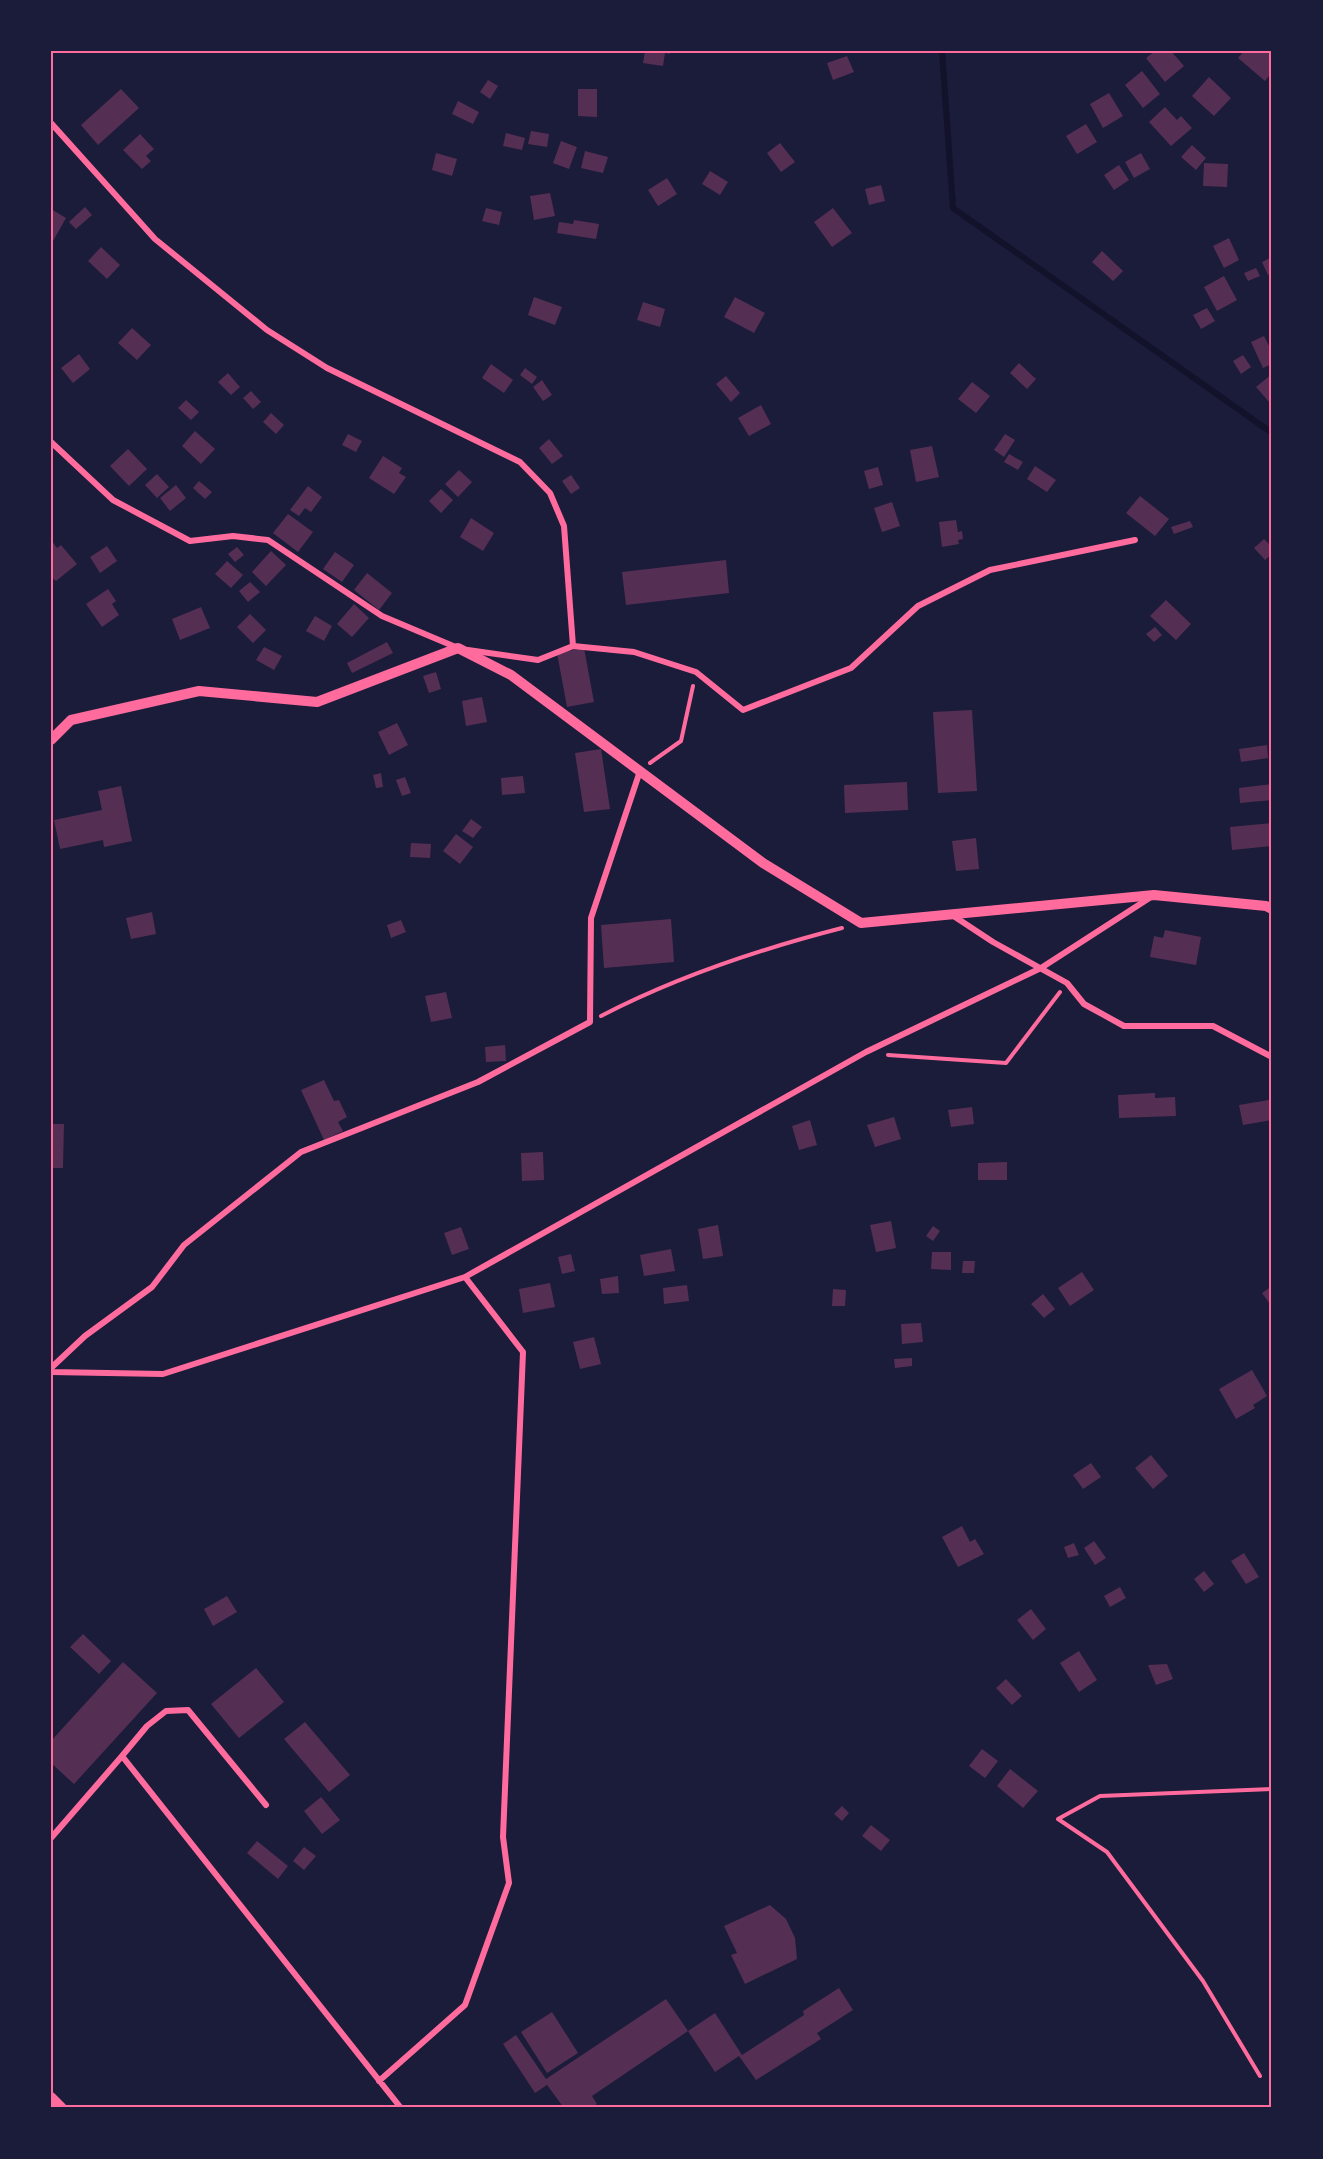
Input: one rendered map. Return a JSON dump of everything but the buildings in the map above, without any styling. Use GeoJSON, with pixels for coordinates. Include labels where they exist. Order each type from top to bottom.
{"type":"FeatureCollection","features":[{"type":"Feature","properties":{"kind":"street"},"geometry":{"type":"LineString","coordinates":[[51,123],[155,239],[267,330],[327,368],[520,462],[543,485],[550,493],[564,526],[573,646]]}},
{"type":"Feature","properties":{"kind":"street"},"geometry":{"type":"LineString","coordinates":[[51,442],[114,500],[190,541],[233,536],[268,540],[382,616],[458,648],[511,675],[764,863],[861,923],[1154,895],[1266,906],[1272,909]]}},
{"type":"Feature","properties":{"kind":"street"},"geometry":{"type":"LineString","coordinates":[[51,740],[71,720],[199,691],[317,702],[458,648],[538,660],[573,646],[634,652],[696,672],[743,710],[850,668],[918,606],[990,570],[1135,540]]}},
{"type":"Feature","properties":{"kind":"street"},"geometry":{"type":"LineString","coordinates":[[51,1368],[85,1336],[152,1287],[184,1245],[301,1152],[478,1082],[590,1022],[591,918],[640,770]]}},
{"type":"Feature","properties":{"kind":"street"},"geometry":{"type":"LineString","coordinates":[[51,1372],[164,1374],[465,1277],[866,1052],[1041,968],[1154,895]]}},
{"type":"Feature","properties":{"kind":"street"},"geometry":{"type":"LineString","coordinates":[[950,914],[993,942],[1067,982],[1084,1004],[1124,1026],[1213,1026],[1272,1057]]}},
{"type":"Feature","properties":{"kind":"street"},"geometry":{"type":"LineString","coordinates":[[379,2081],[465,2004],[509,1883],[503,1837],[523,1352],[465,1277]]}},
{"type":"Feature","properties":{"kind":"street"},"geometry":{"type":"LineString","coordinates":[[51,1838],[147,1726],[166,1711],[188,1710],[266,1805]]}},
{"type":"Feature","properties":{"kind":"street"},"geometry":{"type":"LineString","coordinates":[[122,1756],[401,2108]]}},
{"type":"Feature","properties":{"kind":"street"},"geometry":{"type":"LineString","coordinates":[[1271,2093],[1272,2078]]}},
{"type":"Feature","properties":{"kind":"street"},"geometry":{"type":"LineString","coordinates":[[51,2097],[62,2108]]}},
{"type":"Feature","properties":{"kind":"path"},"geometry":{"type":"LineString","coordinates":[[640,770],[681,741],[696,672]]}},
{"type":"Feature","properties":{"kind":"path"},"geometry":{"type":"LineString","coordinates":[[590,1022],[625,1004],[770,947],[861,923]]}},
{"type":"Feature","properties":{"kind":"path"},"geometry":{"type":"LineString","coordinates":[[866,1052],[908,1059],[1006,1063],[1067,982]]}},
{"type":"Feature","properties":{"kind":"path"},"geometry":{"type":"LineString","coordinates":[[1271,2093],[1203,1981],[1107,1852],[1059,1819],[1100,1796],[1272,1789]]}},
{"type":"Feature","properties":{"kind":"waterway"},"geometry":{"type":"LineString","coordinates":[[942,51],[953,208],[1272,433]]}}]}
